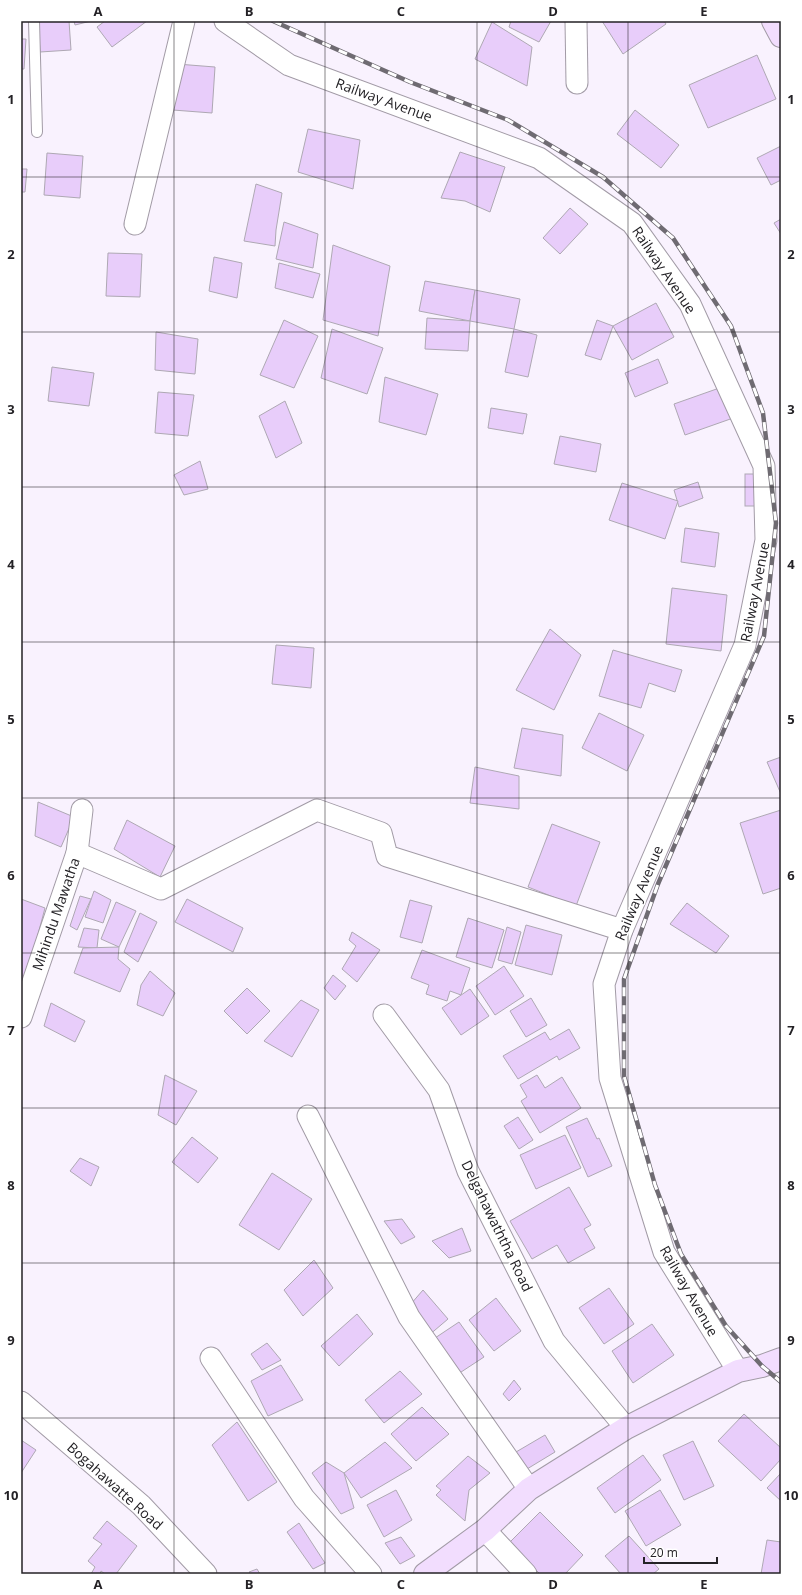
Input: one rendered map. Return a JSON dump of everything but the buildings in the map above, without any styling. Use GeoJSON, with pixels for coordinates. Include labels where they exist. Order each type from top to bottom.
{"type":"FeatureCollection","features":[{"type":"Feature","properties":{"kind":"street"},"geometry":{"type":"LineString","coordinates":[[135,224],[184,21]]}},
{"type":"Feature","properties":{"kind":"street","name":"Railway Avenue"},"geometry":{"type":"LineString","coordinates":[[225,21],[289,65],[539,158],[632,223],[690,304],[764,466],[766,540],[745,645],[622,930],[604,984],[610,1078],[664,1252],[738,1371]]}},
{"type":"Feature","properties":{"kind":"street"},"geometry":{"type":"LineString","coordinates":[[576,21],[577,83]]}},
{"type":"Feature","properties":{"kind":"street"},"geometry":{"type":"LineString","coordinates":[[773,21],[781,36]]}},
{"type":"Feature","properties":{"kind":"street","name":"Mihindu Mawatha"},"geometry":{"type":"LineString","coordinates":[[21,1017],[77,853],[82,810]]}},
{"type":"Feature","properties":{"kind":"street"},"geometry":{"type":"LineString","coordinates":[[77,853],[160,889],[317,810],[381,833],[387,856],[622,930]]}},
{"type":"Feature","properties":{"kind":"street","name":"Delgahawaththa Road"},"geometry":{"type":"LineString","coordinates":[[384,1015],[439,1090],[468,1171],[554,1341],[626,1428]]}},
{"type":"Feature","properties":{"kind":"street"},"geometry":{"type":"LineString","coordinates":[[308,1116],[409,1317],[529,1489]]}},
{"type":"Feature","properties":{"kind":"street"},"geometry":{"type":"LineString","coordinates":[[211,1358],[304,1498],[371,1574]]}},
{"type":"Feature","properties":{"kind":"street"},"geometry":{"type":"LineString","coordinates":[[425,1574],[485,1530],[529,1489],[626,1428],[738,1371],[762,1366],[781,1359]]}},
{"type":"Feature","properties":{"kind":"street","name":"Bogahawatte Road"},"geometry":{"type":"LineString","coordinates":[[21,1402],[141,1505],[206,1574]]}},
{"type":"Feature","properties":{"kind":"street"},"geometry":{"type":"LineString","coordinates":[[485,1530],[526,1574]]}},
{"type":"Feature","properties":{"kind":"lane"},"geometry":{"type":"LineString","coordinates":[[34,21],[37,132]]}},
{"type":"Feature","properties":{"kind":"railway"},"geometry":{"type":"LineString","coordinates":[[273,21],[410,82],[508,120],[603,177],[673,238],[731,326],[763,413],[776,523],[764,636],[658,884],[624,979],[624,1076],[655,1185],[681,1254],[726,1326],[762,1366],[781,1382]]}}]}
